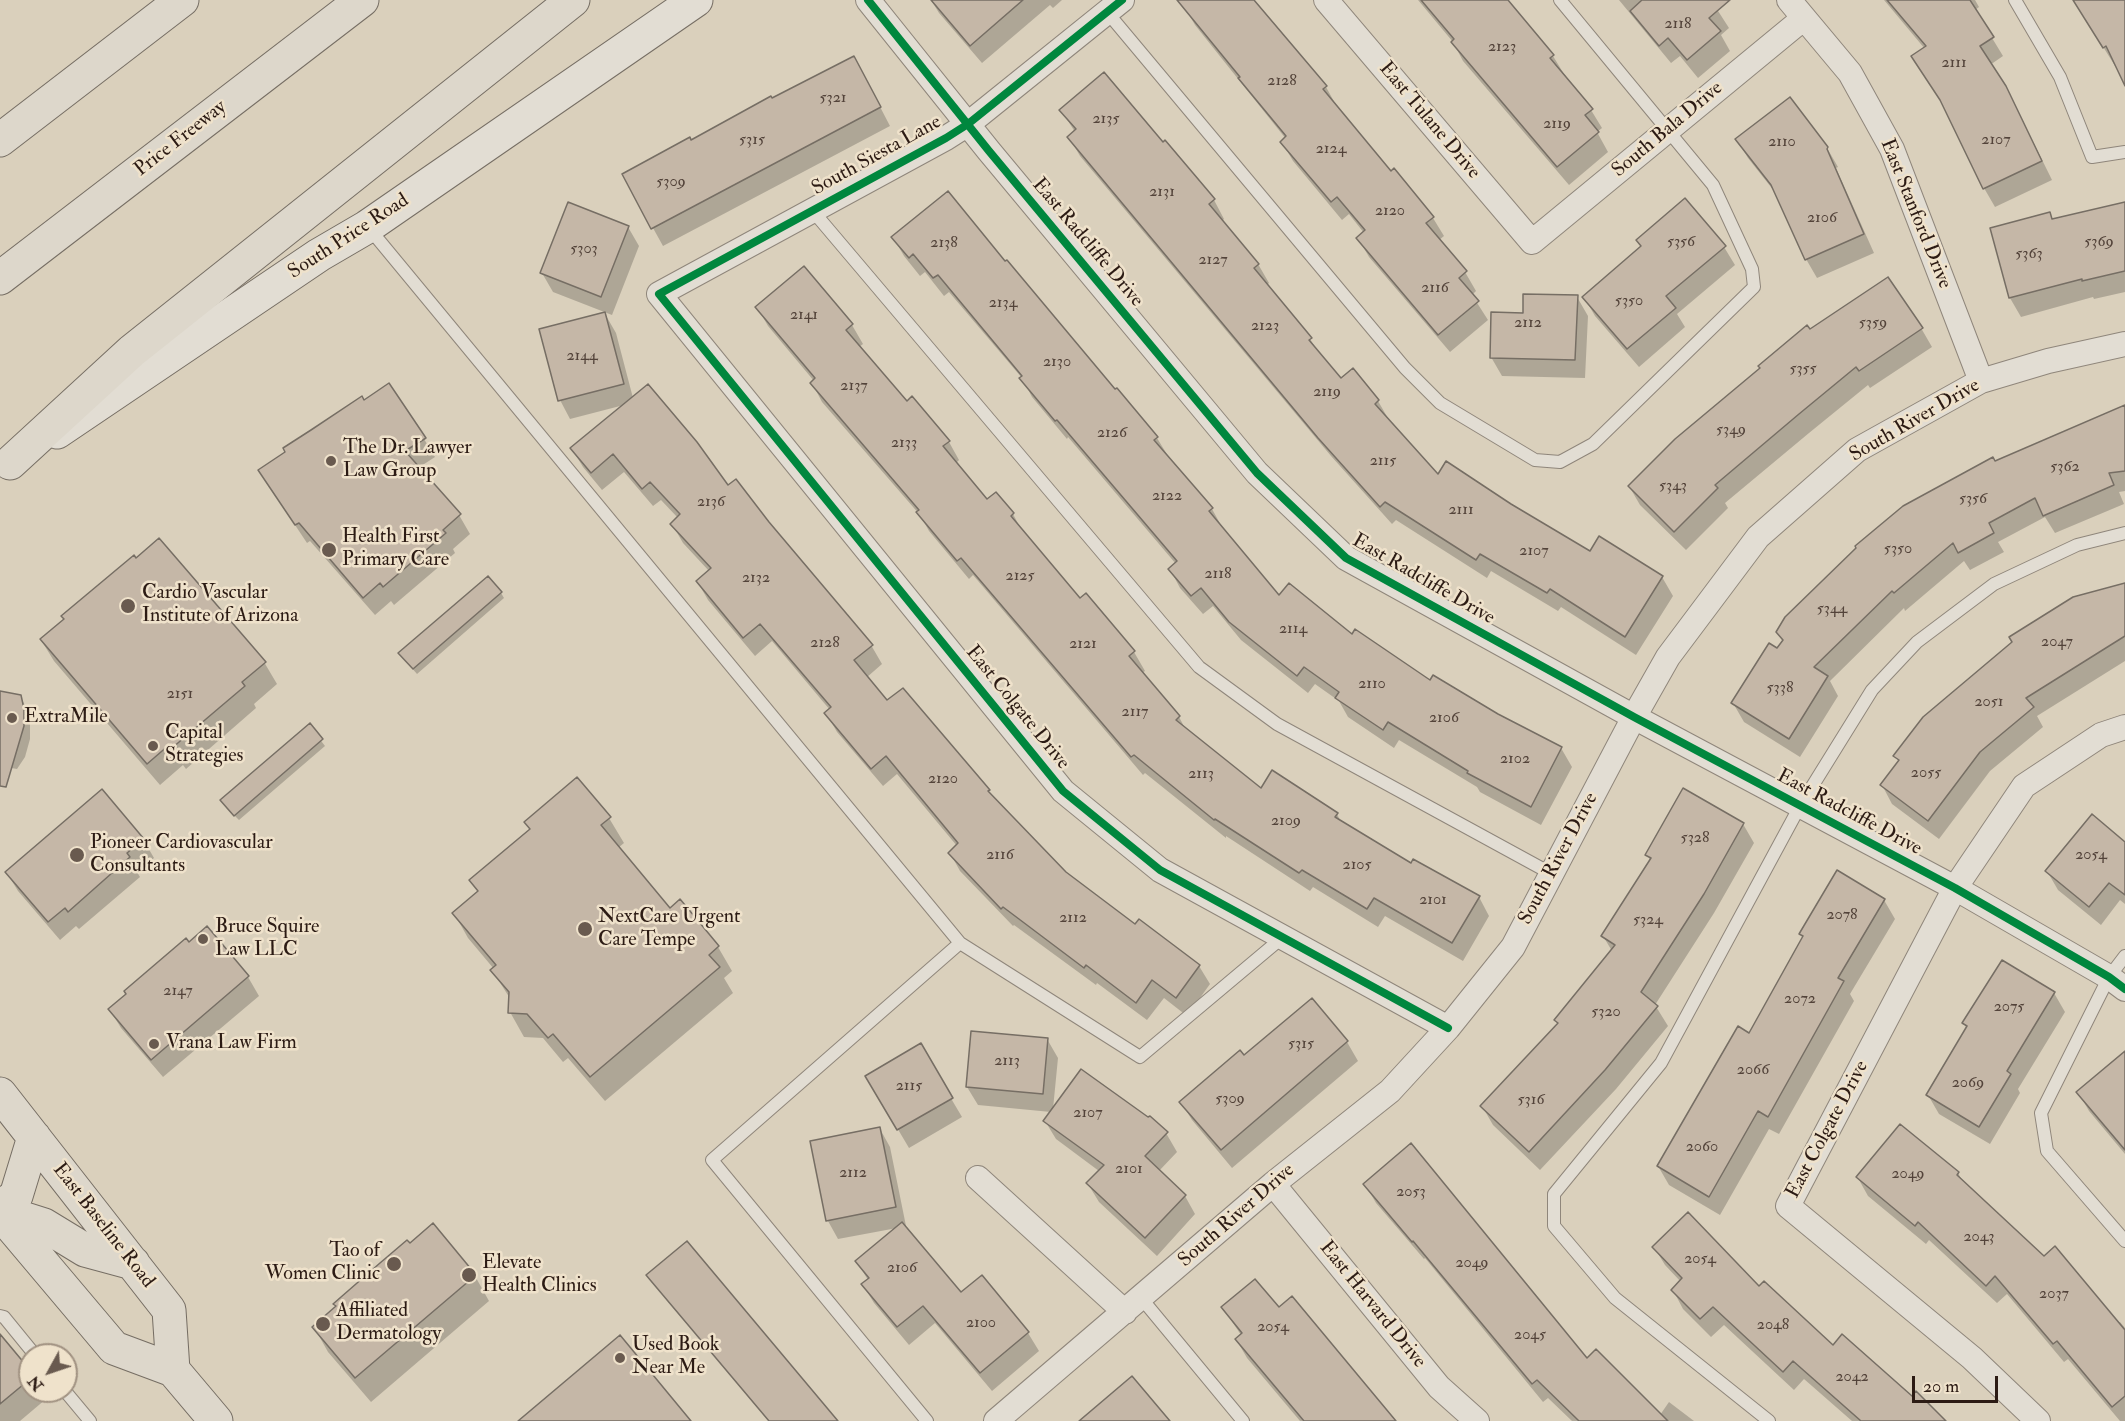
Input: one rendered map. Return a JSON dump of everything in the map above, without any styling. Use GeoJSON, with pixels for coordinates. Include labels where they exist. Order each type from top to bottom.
{"type":"FeatureCollection","features":[{"type":"Feature","properties":{"kind":"main road"},"geometry":{"type":"LineString","coordinates":[[0,140],[182,0]]}},
{"type":"Feature","properties":{"kind":"main road","name":"Price Freeway"},"geometry":{"type":"LineString","coordinates":[[0,278],[362,0]]}},
{"type":"Feature","properties":{"kind":"main road"},"geometry":{"type":"LineString","coordinates":[[5,466],[132,351],[573,0]]}},
{"type":"Feature","properties":{"kind":"main road","name":"South Price Road"},"geometry":{"type":"LineString","coordinates":[[5,466],[319,255],[367,226],[696,0]]}},
{"type":"Feature","properties":{"kind":"main road","name":"East Baseline Road"},"geometry":{"type":"LineString","coordinates":[[3,1099],[169,1310],[173,1370]]}},
{"type":"Feature","properties":{"kind":"main road"},"geometry":{"type":"LineString","coordinates":[[0,1210],[16,1196],[34,1137]]}},
{"type":"Feature","properties":{"kind":"main road"},"geometry":{"type":"LineString","coordinates":[[0,1210],[44,1225],[85,1250],[133,1263]]}},
{"type":"Feature","properties":{"kind":"main road"},"geometry":{"type":"LineString","coordinates":[[0,1210],[114,1348],[173,1370],[216,1421]]}},
{"type":"Feature","properties":{"kind":"street","name":"East Radcliffe Drive"},"geometry":{"type":"LineString","coordinates":[[868,0],[1257,473],[1346,558],[1634,717],[1955,888],[2117,983]]}},
{"type":"Feature","properties":{"kind":"street","name":"East Tulane Drive"},"geometry":{"type":"LineString","coordinates":[[1326,0],[1532,242]]}},
{"type":"Feature","properties":{"kind":"street","name":"South Siesta Lane"},"geometry":{"type":"LineString","coordinates":[[659,294],[946,138],[968,124],[1115,6]]}},
{"type":"Feature","properties":{"kind":"street","name":"South Bala Drive"},"geometry":{"type":"LineString","coordinates":[[1532,242],[1668,130],[1797,9]]}},
{"type":"Feature","properties":{"kind":"street","name":"East Stanford Drive"},"geometry":{"type":"LineString","coordinates":[[1797,9],[1850,73],[1892,149],[1981,381]]}},
{"type":"Feature","properties":{"kind":"street","name":"East Colgate Drive"},"geometry":{"type":"LineString","coordinates":[[659,294],[1064,791],[1160,870],[1448,1028]]}},
{"type":"Feature","properties":{"kind":"street","name":"South River Drive"},"geometry":{"type":"LineString","coordinates":[[1000,1420],[1273,1184],[1390,1090],[1448,1028],[1513,947],[1668,657],[1758,537],[1857,450],[1981,381],[2048,361],[2125,344]]}},
{"type":"Feature","properties":{"kind":"street"},"geometry":{"type":"LineString","coordinates":[[1955,888],[2024,786],[2101,735],[2125,726]]}},
{"type":"Feature","properties":{"kind":"street","name":"East Colgate Drive"},"geometry":{"type":"LineString","coordinates":[[1955,888],[1788,1206],[1972,1358],[2038,1421]]}},
{"type":"Feature","properties":{"kind":"street"},"geometry":{"type":"LineString","coordinates":[[978,1178],[1133,1305]]}},
{"type":"Feature","properties":{"kind":"street","name":"East Harvard Drive"},"geometry":{"type":"LineString","coordinates":[[1273,1184],[1439,1387],[1477,1421]]}},
{"type":"Feature","properties":{"kind":"lane"},"geometry":{"type":"LineString","coordinates":[[1115,6],[1405,368],[1440,403],[1535,460],[1560,462],[1593,444],[1754,287],[1752,269],[1713,185],[1560,0]]}},
{"type":"Feature","properties":{"kind":"lane"},"geometry":{"type":"LineString","coordinates":[[2015,0],[2060,77],[2092,157],[2125,152]]}},
{"type":"Feature","properties":{"kind":"lane"},"geometry":{"type":"LineString","coordinates":[[812,210],[1199,667],[1276,724],[1552,874]]}},
{"type":"Feature","properties":{"kind":"lane"},"geometry":{"type":"LineString","coordinates":[[367,226],[960,944],[1140,1056],[1282,937]]}},
{"type":"Feature","properties":{"kind":"lane"},"geometry":{"type":"LineString","coordinates":[[1769,1421],[1615,1298],[1554,1226],[1554,1194],[1661,1063],[1800,806],[1872,690],[1917,642],[1994,584],[2077,545],[2125,533]]}},
{"type":"Feature","properties":{"kind":"lane"},"geometry":{"type":"LineString","coordinates":[[927,1421],[712,1160],[960,944]]}},
{"type":"Feature","properties":{"kind":"lane"},"geometry":{"type":"LineString","coordinates":[[2125,956],[2117,983],[2041,1113],[2048,1151],[2125,1241]]}},
{"type":"Feature","properties":{"kind":"lane"},"geometry":{"type":"LineString","coordinates":[[1133,1305],[1243,1421]]}},
{"type":"Feature","properties":{"kind":"lane"},"geometry":{"type":"LineString","coordinates":[[0,1316],[4,1317],[25,1343]]}},
{"type":"Feature","properties":{"kind":"lane"},"geometry":{"type":"LineString","coordinates":[[75,1403],[90,1421]]}},
{"type":"Feature","properties":{"kind":"building"},"geometry":{"type":"Polygon","coordinates":[[[931,0],[1023,0],[970,46],[931,0]]]}},
{"type":"Feature","properties":{"kind":"building"},"geometry":{"type":"Polygon","coordinates":[[[1177,0],[1254,0],[1327,86],[1323,89],[1391,171],[1394,168],[1434,217],[1426,223],[1467,271],[1459,278],[1479,301],[1438,335],[1356,238],[1365,230],[1337,197],[1331,202],[1280,142],[1286,136],[1177,0]]]}},
{"type":"Feature","properties":{"kind":"building"},"geometry":{"type":"Polygon","coordinates":[[[1421,0],[1508,0],[1554,55],[1550,58],[1593,109],[1585,115],[1599,132],[1557,167],[1451,42],[1454,39],[1421,0]]]}},
{"type":"Feature","properties":{"kind":"building"},"geometry":{"type":"Polygon","coordinates":[[[1642,0],[1730,0],[1709,18],[1721,31],[1687,60],[1668,38],[1659,46],[1630,11],[1642,0]]]}},
{"type":"Feature","properties":{"kind":"building"},"geometry":{"type":"Polygon","coordinates":[[[1887,0],[1970,0],[1994,37],[1980,46],[2006,86],[2042,161],[1983,189],[1940,100],[1911,56],[1926,46],[1887,0]]]}},
{"type":"Feature","properties":{"kind":"building"},"geometry":{"type":"Polygon","coordinates":[[[2073,0],[2125,0],[2125,86],[2106,46],[2103,48],[2073,0]]]}},
{"type":"Feature","properties":{"kind":"building"},"geometry":{"type":"Polygon","coordinates":[[[854,56],[881,107],[651,229],[622,174],[690,137],[691,140],[771,96],[772,98],[854,56]]]}},
{"type":"Feature","properties":{"kind":"building"},"geometry":{"type":"Polygon","coordinates":[[[1104,72],[1215,199],[1209,204],[1259,264],[1254,268],[1312,338],[1309,340],[1341,378],[1353,368],[1379,400],[1375,404],[1438,474],[1446,461],[1511,504],[1590,551],[1599,536],[1663,576],[1625,637],[1550,589],[1547,593],[1480,554],[1476,560],[1385,502],[1380,507],[1318,438],[1067,137],[1076,129],[1059,110],[1104,72]]]}},
{"type":"Feature","properties":{"kind":"building"},"geometry":{"type":"Polygon","coordinates":[[[1790,97],[1828,147],[1864,234],[1805,260],[1771,185],[1735,139],[1790,97]]]}},
{"type":"Feature","properties":{"kind":"building"},"geometry":{"type":"Polygon","coordinates":[[[948,191],[1005,261],[1007,260],[1158,437],[1154,440],[1213,508],[1209,511],[1279,595],[1289,583],[1352,634],[1355,629],[1430,680],[1433,675],[1498,714],[1562,747],[1531,807],[1467,773],[1468,771],[1388,722],[1383,730],[1335,698],[1339,692],[1304,667],[1297,676],[1229,622],[1201,588],[1191,596],[1168,569],[1177,561],[1019,378],[1022,376],[938,275],[933,278],[913,254],[909,258],[891,237],[948,191]]]}},
{"type":"Feature","properties":{"kind":"building"},"geometry":{"type":"Polygon","coordinates":[[[1685,198],[1726,246],[1666,296],[1676,308],[1627,349],[1582,297],[1641,246],[1636,240],[1685,198]]]}},
{"type":"Feature","properties":{"kind":"building"},"geometry":{"type":"Polygon","coordinates":[[[568,202],[629,226],[601,297],[540,273],[568,202]]]}},
{"type":"Feature","properties":{"kind":"building"},"geometry":{"type":"Polygon","coordinates":[[[2125,202],[2125,271],[2082,281],[2082,279],[2009,298],[1990,228],[2050,212],[2052,219],[2125,202]]]}},
{"type":"Feature","properties":{"kind":"building"},"geometry":{"type":"Polygon","coordinates":[[[804,266],[853,324],[846,330],[907,401],[912,396],[950,441],[943,446],[987,499],[996,492],[1014,513],[1011,516],[1080,598],[1086,593],[1135,651],[1129,656],[1180,716],[1176,720],[1261,788],[1272,770],[1338,813],[1335,817],[1411,863],[1413,859],[1480,896],[1452,943],[1374,898],[1367,909],[1302,870],[1299,873],[1214,820],[1134,755],[1131,757],[961,558],[957,561],[916,512],[919,510],[810,383],[815,378],[755,307],[804,266]]]}},
{"type":"Feature","properties":{"kind":"building"},"geometry":{"type":"Polygon","coordinates":[[[1888,277],[1923,328],[1859,371],[1856,367],[1715,485],[1718,488],[1674,532],[1628,486],[1675,439],[1760,368],[1758,366],[1807,325],[1810,329],[1888,277]]]}},
{"type":"Feature","properties":{"kind":"building"},"geometry":{"type":"Polygon","coordinates":[[[1523,294],[1578,295],[1575,360],[1490,358],[1491,312],[1523,313],[1523,294]]]}},
{"type":"Feature","properties":{"kind":"building"},"geometry":{"type":"Polygon","coordinates":[[[605,312],[624,384],[558,401],[539,329],[605,312]]]}},
{"type":"Feature","properties":{"kind":"building"},"geometry":{"type":"Polygon","coordinates":[[[389,383],[426,438],[405,451],[461,514],[443,530],[446,533],[383,587],[380,583],[363,598],[299,523],[295,525],[258,470],[285,452],[283,448],[362,396],[364,400],[389,383]]]}},
{"type":"Feature","properties":{"kind":"building"},"geometry":{"type":"Polygon","coordinates":[[[648,384],[697,442],[728,485],[736,479],[769,522],[873,645],[854,660],[887,700],[903,688],[990,790],[988,791],[1066,872],[1135,924],[1139,919],[1200,965],[1176,998],[1152,980],[1136,1003],[1086,965],[1084,968],[1003,907],[1001,909],[948,853],[958,843],[886,756],[871,769],[824,713],[831,707],[760,624],[743,638],[696,581],[711,568],[670,524],[680,514],[650,482],[642,489],[613,454],[591,473],[570,448],[648,384]]]}},
{"type":"Feature","properties":{"kind":"building"},"geometry":{"type":"Polygon","coordinates":[[[2125,405],[2125,471],[2109,473],[2114,485],[2043,516],[2035,498],[1989,523],[1994,533],[1958,553],[1953,543],[1894,593],[1892,591],[1814,667],[1828,676],[1789,739],[1731,703],[1769,643],[1777,648],[1783,640],[1776,632],[1785,617],[1856,548],[1855,546],[1903,506],[1993,457],[1995,461],[2125,405]]]}},
{"type":"Feature","properties":{"kind":"building"},"geometry":{"type":"Polygon","coordinates":[[[159,538],[266,662],[242,682],[245,686],[172,748],[169,745],[147,764],[40,639],[64,619],[61,616],[134,555],[136,558],[159,538]]]}},
{"type":"Feature","properties":{"kind":"building"},"geometry":{"type":"Polygon","coordinates":[[[488,576],[502,592],[413,669],[398,653],[488,576]]]}},
{"type":"Feature","properties":{"kind":"building"},"geometry":{"type":"Polygon","coordinates":[[[2125,583],[2125,636],[2026,698],[2034,707],[1980,752],[1928,821],[1880,785],[1899,760],[1893,756],[1923,717],[2012,642],[2009,637],[2073,597],[2125,583]]]}},
{"type":"Feature","properties":{"kind":"building","name":"ExtraMile"},"geometry":{"type":"Polygon","coordinates":[[[0,691],[21,695],[24,709],[24,726],[6,787],[0,786],[0,691]]]}},
{"type":"Feature","properties":{"kind":"building"},"geometry":{"type":"Polygon","coordinates":[[[310,723],[323,739],[234,816],[220,800],[310,723]]]}},
{"type":"Feature","properties":{"kind":"building","name":"NextCare Urgent Care Tempe"},"geometry":{"type":"Polygon","coordinates":[[[577,777],[611,817],[601,825],[670,908],[680,899],[719,946],[709,955],[720,967],[590,1077],[553,1034],[548,1038],[527,1014],[508,1013],[509,992],[490,970],[496,965],[452,913],[478,891],[469,880],[530,829],[524,822],[577,777]]]}},
{"type":"Feature","properties":{"kind":"building"},"geometry":{"type":"Polygon","coordinates":[[[1683,788],[1744,823],[1704,894],[1641,992],[1658,1006],[1605,1070],[1529,1152],[1480,1106],[1558,1023],[1554,1020],[1615,945],[1601,936],[1651,858],[1645,855],[1683,788]]]}},
{"type":"Feature","properties":{"kind":"building","name":"Pioneer Cardiovascular Consultants"},"geometry":{"type":"Polygon","coordinates":[[[102,789],[144,839],[127,853],[130,857],[68,912],[65,908],[48,922],[5,872],[102,789]]]}},
{"type":"Feature","properties":{"kind":"building"},"geometry":{"type":"Polygon","coordinates":[[[2092,814],[2125,842],[2125,895],[2109,883],[2089,907],[2045,871],[2092,814]]]}},
{"type":"Feature","properties":{"kind":"building"},"geometry":{"type":"Polygon","coordinates":[[[1837,870],[1885,899],[1838,978],[1844,981],[1768,1117],[1758,1111],[1709,1197],[1657,1166],[1738,1026],[1749,1033],[1803,936],[1799,934],[1837,870]]]}},
{"type":"Feature","properties":{"kind":"building"},"geometry":{"type":"Polygon","coordinates":[[[207,926],[249,976],[151,1060],[108,1009],[126,994],[124,991],[186,938],[189,942],[207,926]]]}},
{"type":"Feature","properties":{"kind":"building"},"geometry":{"type":"Polygon","coordinates":[[[2002,960],[2055,992],[2007,1071],[2011,1074],[1979,1127],[1926,1095],[1967,1026],[1962,1023],[2002,960]]]}},
{"type":"Feature","properties":{"kind":"building"},"geometry":{"type":"Polygon","coordinates":[[[1312,998],[1348,1041],[1221,1150],[1179,1102],[1240,1050],[1244,1055],[1312,998]]]}},
{"type":"Feature","properties":{"kind":"building"},"geometry":{"type":"Polygon","coordinates":[[[971,1031],[1048,1038],[1043,1094],[966,1087],[971,1031]]]}},
{"type":"Feature","properties":{"kind":"building"},"geometry":{"type":"Polygon","coordinates":[[[921,1043],[953,1098],[897,1130],[865,1076],[921,1043]]]}},
{"type":"Feature","properties":{"kind":"building"},"geometry":{"type":"Polygon","coordinates":[[[2125,1051],[2125,1150],[2076,1092],[2125,1051]]]}},
{"type":"Feature","properties":{"kind":"building"},"geometry":{"type":"Polygon","coordinates":[[[1081,1069],[1148,1117],[1150,1116],[1168,1132],[1145,1156],[1186,1195],[1145,1238],[1086,1183],[1104,1165],[1043,1121],[1081,1069]]]}},
{"type":"Feature","properties":{"kind":"building"},"geometry":{"type":"Polygon","coordinates":[[[1900,1124],[1959,1172],[1957,1175],[2044,1256],[2055,1246],[2125,1330],[2125,1396],[2112,1407],[2057,1341],[2053,1344],[1995,1276],[1986,1286],[1918,1222],[1915,1226],[1856,1177],[1900,1124]]]}},
{"type":"Feature","properties":{"kind":"building"},"geometry":{"type":"Polygon","coordinates":[[[880,1127],[896,1207],[826,1221],[810,1141],[880,1127]]]}},
{"type":"Feature","properties":{"kind":"building"},"geometry":{"type":"Polygon","coordinates":[[[1411,1143],[1587,1358],[1596,1349],[1668,1421],[1579,1421],[1537,1380],[1532,1384],[1363,1184],[1411,1143]]]}},
{"type":"Feature","properties":{"kind":"building"},"geometry":{"type":"Polygon","coordinates":[[[1688,1212],[1759,1286],[1764,1281],[1833,1345],[1842,1334],[1912,1396],[1916,1391],[1946,1421],[1861,1421],[1793,1361],[1783,1372],[1713,1307],[1700,1319],[1671,1290],[1682,1278],[1652,1247],[1688,1212]]]}},
{"type":"Feature","properties":{"kind":"building"},"geometry":{"type":"Polygon","coordinates":[[[902,1222],[961,1292],[982,1275],[1029,1332],[980,1373],[923,1306],[897,1327],[861,1284],[869,1278],[855,1261],[902,1222]]]}},
{"type":"Feature","properties":{"kind":"building"},"geometry":{"type":"Polygon","coordinates":[[[433,1223],[476,1275],[355,1378],[312,1327],[336,1306],[333,1304],[380,1263],[407,1240],[410,1243],[433,1223]]]}},
{"type":"Feature","properties":{"kind":"building"},"geometry":{"type":"Polygon","coordinates":[[[687,1241],[838,1421],[769,1421],[646,1275],[687,1241]]]}},
{"type":"Feature","properties":{"kind":"building"},"geometry":{"type":"Polygon","coordinates":[[[1255,1279],[1279,1307],[1292,1296],[1396,1421],[1304,1421],[1235,1339],[1242,1333],[1221,1307],[1255,1279]]]}},
{"type":"Feature","properties":{"kind":"building"},"geometry":{"type":"Polygon","coordinates":[[[0,1334],[18,1356],[18,1389],[0,1404],[0,1334]]]}},
{"type":"Feature","properties":{"kind":"building"},"geometry":{"type":"Polygon","coordinates":[[[620,1335],[691,1421],[518,1421],[620,1335]]]}},
{"type":"Feature","properties":{"kind":"building"},"geometry":{"type":"Polygon","coordinates":[[[1132,1376],[1170,1421],[1079,1421],[1132,1376]]]}},
{"type":"Feature","properties":{"kind":"cycle path"},"geometry":{"type":"LineString","coordinates":[[868,0],[989,151],[1257,473],[1346,558],[1634,717],[1955,888],[2109,977],[2125,989]]}},
{"type":"Feature","properties":{"kind":"cycle path"},"geometry":{"type":"LineString","coordinates":[[1122,0],[968,124],[946,138],[659,294],[1063,791],[1160,870],[1448,1028]]}},
{"type":"Feature","properties":{"kind":"place","name":"The Dr. Lawyer Law Group"},"geometry":{"type":"Point","coordinates":[331,461]}},
{"type":"Feature","properties":{"kind":"place","name":"Health First Primary Care"},"geometry":{"type":"Point","coordinates":[329,550]}},
{"type":"Feature","properties":{"kind":"place","name":"Cardio Vascular Institute of Arizona"},"geometry":{"type":"Point","coordinates":[128,606]}},
{"type":"Feature","properties":{"kind":"place","name":"ExtraMile"},"geometry":{"type":"Point","coordinates":[12,718]}},
{"type":"Feature","properties":{"kind":"place","name":"Capital Strategies"},"geometry":{"type":"Point","coordinates":[153,746]}},
{"type":"Feature","properties":{"kind":"place","name":"Pioneer Cardiovascular Consultants"},"geometry":{"type":"Point","coordinates":[77,855]}},
{"type":"Feature","properties":{"kind":"place","name":"NextCare Urgent Care Tempe"},"geometry":{"type":"Point","coordinates":[585,929]}},
{"type":"Feature","properties":{"kind":"place","name":"Bruce Squire Law LLC"},"geometry":{"type":"Point","coordinates":[203,939]}},
{"type":"Feature","properties":{"kind":"place","name":"Vrana Law Firm"},"geometry":{"type":"Point","coordinates":[154,1044]}},
{"type":"Feature","properties":{"kind":"place","name":"Tao of Women Clinic"},"geometry":{"type":"Point","coordinates":[394,1264]}},
{"type":"Feature","properties":{"kind":"place","name":"Elevate Health Clinics"},"geometry":{"type":"Point","coordinates":[469,1275]}},
{"type":"Feature","properties":{"kind":"place","name":"Affiliated Dermatology"},"geometry":{"type":"Point","coordinates":[323,1324]}},
{"type":"Feature","properties":{"kind":"place","name":"Used Book Near Me"},"geometry":{"type":"Point","coordinates":[620,1358]}}]}
